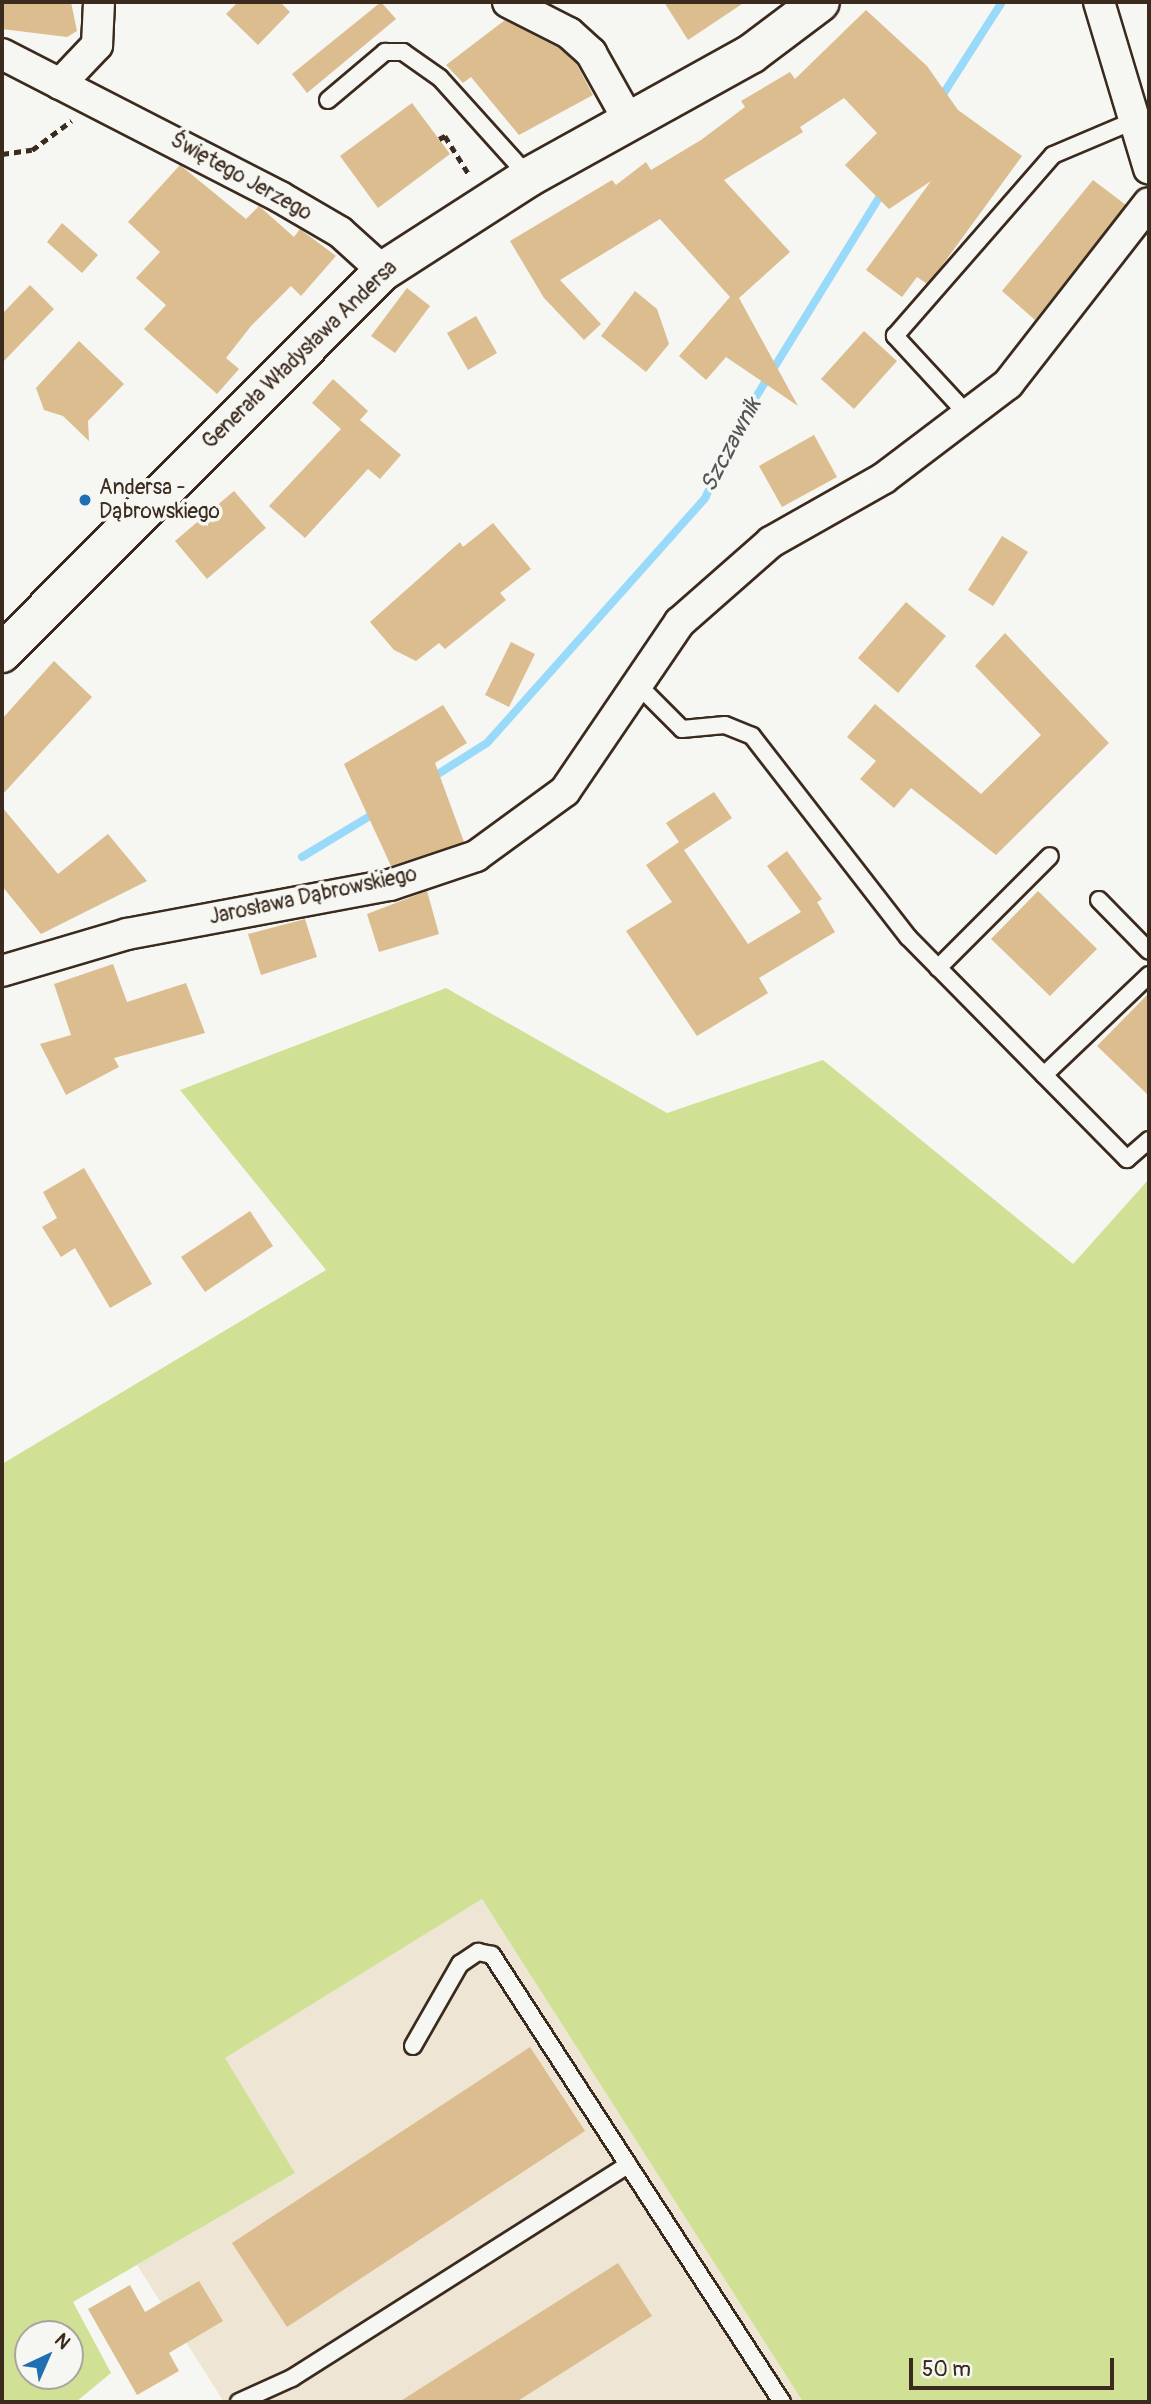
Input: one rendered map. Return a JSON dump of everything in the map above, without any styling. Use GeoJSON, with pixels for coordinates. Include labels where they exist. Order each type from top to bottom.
{"type":"FeatureCollection","features":[{"type":"Feature","properties":{"kind":"street"},"geometry":{"type":"LineString","coordinates":[[60,84],[97,45],[99,2]]}},
{"type":"Feature","properties":{"kind":"street"},"geometry":{"type":"LineString","coordinates":[[508,2],[569,33],[591,52],[629,121]]}},
{"type":"Feature","properties":{"kind":"street","name":"Generała Władysława Andersa"},"geometry":{"type":"LineString","coordinates":[[2,653],[383,271],[529,177],[751,54],[820,2]]}},
{"type":"Feature","properties":{"kind":"street"},"geometry":{"type":"LineString","coordinates":[[1099,2],[1149,169]]}},
{"type":"Feature","properties":{"kind":"street","name":"Świętego Jerzego"},"geometry":{"type":"LineString","coordinates":[[2,54],[280,197],[340,232],[383,271]]}},
{"type":"Feature","properties":{"kind":"street","name":"Jarosława Dąbrowskiego"},"geometry":{"type":"LineString","coordinates":[[2,971],[127,934],[390,885],[476,856],[565,791],[680,622],[771,542],[884,478],[1008,384],[1149,203]]}},
{"type":"Feature","properties":{"kind":"lane"},"geometry":{"type":"LineString","coordinates":[[327,100],[385,52],[403,52],[440,78],[529,177]]}},
{"type":"Feature","properties":{"kind":"lane"},"geometry":{"type":"LineString","coordinates":[[968,415],[895,336],[1053,155],[1136,120]]}},
{"type":"Feature","properties":{"kind":"lane"},"geometry":{"type":"LineString","coordinates":[[638,685],[682,729],[725,725],[752,736],[938,968],[1127,1159],[1149,1140]]}},
{"type":"Feature","properties":{"kind":"lane"},"geometry":{"type":"LineString","coordinates":[[938,968],[1050,856]]}},
{"type":"Feature","properties":{"kind":"lane"},"geometry":{"type":"LineString","coordinates":[[1099,901],[1149,951]]}},
{"type":"Feature","properties":{"kind":"lane"},"geometry":{"type":"LineString","coordinates":[[1044,1075],[1073,1055],[1149,975]]}},
{"type":"Feature","properties":{"kind":"lane"},"geometry":{"type":"LineString","coordinates":[[414,2046],[460,1964],[486,1951],[782,2402]]}},
{"type":"Feature","properties":{"kind":"lane"},"geometry":{"type":"LineString","coordinates":[[240,2402],[292,2378],[628,2165]]}},
{"type":"Feature","properties":{"kind":"path"},"geometry":{"type":"LineString","coordinates":[[2,155],[32,150],[57,136],[90,99]]}},
{"type":"Feature","properties":{"kind":"path"},"geometry":{"type":"LineString","coordinates":[[439,139],[445,136],[471,177]]}},
{"type":"Feature","properties":{"kind":"shaded area"},"geometry":{"type":"Polygon","coordinates":[[[482,1899],[803,2402],[224,2402],[137,2265],[295,2173],[224,2058],[482,1899]]]}},
{"type":"Feature","properties":{"kind":"green space"},"geometry":{"type":"Polygon","coordinates":[[[446,988],[667,1113],[823,1060],[1073,1264],[1149,1179],[1149,2402],[803,2402],[482,1899],[225,2058],[295,2173],[73,2302],[83,2320],[14,2320],[14,2390],[84,2390],[84,2323],[111,2373],[76,2402],[2,2402],[2,1464],[326,1270],[180,1090],[446,988]]]}},
{"type":"Feature","properties":{"kind":"building"},"geometry":{"type":"Polygon","coordinates":[[[2,2],[71,2],[77,31],[67,37],[2,29],[2,2]]]}},
{"type":"Feature","properties":{"kind":"building"},"geometry":{"type":"Polygon","coordinates":[[[238,2],[280,2],[290,12],[258,45],[226,14],[238,2]]]}},
{"type":"Feature","properties":{"kind":"building"},"geometry":{"type":"Polygon","coordinates":[[[381,2],[396,19],[307,93],[292,74],[381,2]]]}},
{"type":"Feature","properties":{"kind":"building"},"geometry":{"type":"Polygon","coordinates":[[[664,2],[745,2],[688,40],[664,2]]]}},
{"type":"Feature","properties":{"kind":"building"},"geometry":{"type":"Polygon","coordinates":[[[866,10],[927,66],[958,110],[1022,156],[927,284],[917,277],[902,297],[866,270],[931,181],[889,209],[845,165],[877,133],[844,98],[800,127],[803,132],[724,180],[790,252],[739,298],[798,406],[726,357],[706,380],[679,356],[730,297],[660,219],[560,280],[601,324],[584,340],[544,298],[510,241],[612,180],[616,185],[646,162],[651,170],[701,140],[745,107],[741,101],[790,72],[795,79],[866,10]]]}},
{"type":"Feature","properties":{"kind":"building"},"geometry":{"type":"Polygon","coordinates":[[[505,20],[559,48],[576,63],[593,95],[519,135],[471,77],[463,83],[446,65],[505,20]]]}},
{"type":"Feature","properties":{"kind":"building"},"geometry":{"type":"Polygon","coordinates":[[[412,103],[450,154],[378,208],[340,156],[412,103]]]}},
{"type":"Feature","properties":{"kind":"building"},"geometry":{"type":"Polygon","coordinates":[[[180,165],[246,219],[259,206],[294,237],[300,229],[336,256],[301,296],[291,286],[251,326],[226,358],[239,369],[217,394],[144,329],[166,305],[136,278],[160,252],[128,222],[180,165]]]}},
{"type":"Feature","properties":{"kind":"building"},"geometry":{"type":"Polygon","coordinates":[[[1093,180],[1126,205],[1035,320],[1002,291],[1093,180]]]}},
{"type":"Feature","properties":{"kind":"building"},"geometry":{"type":"Polygon","coordinates":[[[62,223],[98,255],[82,273],[47,242],[62,223]]]}},
{"type":"Feature","properties":{"kind":"building"},"geometry":{"type":"Polygon","coordinates":[[[30,285],[54,309],[2,363],[2,314],[30,285]]]}},
{"type":"Feature","properties":{"kind":"building"},"geometry":{"type":"Polygon","coordinates":[[[407,288],[430,306],[395,353],[371,336],[407,288]]]}},
{"type":"Feature","properties":{"kind":"building"},"geometry":{"type":"Polygon","coordinates":[[[635,291],[657,309],[669,344],[646,372],[601,336],[635,291]]]}},
{"type":"Feature","properties":{"kind":"building"},"geometry":{"type":"Polygon","coordinates":[[[476,316],[497,353],[468,370],[447,333],[476,316]]]}},
{"type":"Feature","properties":{"kind":"building"},"geometry":{"type":"Polygon","coordinates":[[[864,331],[897,361],[854,409],[821,379],[864,331]]]}},
{"type":"Feature","properties":{"kind":"building"},"geometry":{"type":"Polygon","coordinates":[[[79,341],[124,384],[88,421],[89,441],[63,416],[44,410],[36,388],[79,341]]]}},
{"type":"Feature","properties":{"kind":"building"},"geometry":{"type":"Polygon","coordinates":[[[333,379],[368,411],[360,420],[401,455],[380,479],[368,469],[305,538],[269,506],[341,429],[312,403],[333,379]]]}},
{"type":"Feature","properties":{"kind":"building"},"geometry":{"type":"Polygon","coordinates":[[[814,435],[837,477],[782,507],[759,466],[814,435]]]}},
{"type":"Feature","properties":{"kind":"building"},"geometry":{"type":"Polygon","coordinates":[[[234,491],[266,528],[207,579],[175,541],[234,491]]]}},
{"type":"Feature","properties":{"kind":"building"},"geometry":{"type":"Polygon","coordinates":[[[493,523],[531,569],[500,593],[506,600],[445,649],[439,643],[416,661],[394,650],[370,622],[460,542],[463,547],[493,523]]]}},
{"type":"Feature","properties":{"kind":"building"},"geometry":{"type":"Polygon","coordinates":[[[1002,536],[1028,552],[993,606],[968,590],[1002,536]]]}},
{"type":"Feature","properties":{"kind":"building"},"geometry":{"type":"Polygon","coordinates":[[[906,602],[946,636],[898,693],[858,658],[906,602]]]}},
{"type":"Feature","properties":{"kind":"building"},"geometry":{"type":"Polygon","coordinates":[[[1005,633],[1109,743],[996,855],[911,788],[894,808],[860,779],[876,761],[847,737],[875,704],[981,794],[1041,735],[975,666],[1005,633]]]}},
{"type":"Feature","properties":{"kind":"building"},"geometry":{"type":"Polygon","coordinates":[[[511,642],[535,654],[509,707],[485,695],[511,642]]]}},
{"type":"Feature","properties":{"kind":"building"},"geometry":{"type":"Polygon","coordinates":[[[54,661],[92,697],[2,795],[2,719],[54,661]]]}},
{"type":"Feature","properties":{"kind":"building"},"geometry":{"type":"Polygon","coordinates":[[[443,705],[467,743],[435,763],[464,842],[391,866],[344,764],[443,705]]]}},
{"type":"Feature","properties":{"kind":"building"},"geometry":{"type":"Polygon","coordinates":[[[714,792],[732,818],[684,850],[748,944],[801,912],[767,866],[787,851],[822,899],[817,902],[835,932],[759,978],[768,993],[697,1036],[626,931],[672,902],[646,865],[679,842],[666,823],[714,792]]]}},
{"type":"Feature","properties":{"kind":"building"},"geometry":{"type":"Polygon","coordinates":[[[2,807],[58,874],[108,834],[147,881],[41,934],[2,886],[2,807]]]}},
{"type":"Feature","properties":{"kind":"building"},"geometry":{"type":"Polygon","coordinates":[[[427,891],[439,934],[379,952],[367,914],[427,891]]]}},
{"type":"Feature","properties":{"kind":"building"},"geometry":{"type":"Polygon","coordinates":[[[1038,891],[1097,949],[1050,996],[991,939],[1038,891]]]}},
{"type":"Feature","properties":{"kind":"building"},"geometry":{"type":"Polygon","coordinates":[[[305,919],[317,957],[261,975],[248,934],[305,919]]]}},
{"type":"Feature","properties":{"kind":"building"},"geometry":{"type":"Polygon","coordinates":[[[113,964],[127,1002],[186,983],[205,1033],[114,1058],[119,1067],[66,1095],[40,1044],[71,1035],[54,984],[113,964]]]}},
{"type":"Feature","properties":{"kind":"building"},"geometry":{"type":"Polygon","coordinates":[[[1149,993],[1149,1096],[1097,1046],[1149,993]]]}},
{"type":"Feature","properties":{"kind":"building"},"geometry":{"type":"Polygon","coordinates":[[[84,1168],[152,1284],[110,1308],[75,1248],[61,1257],[42,1227],[57,1218],[43,1192],[84,1168]]]}},
{"type":"Feature","properties":{"kind":"building"},"geometry":{"type":"Polygon","coordinates":[[[250,1211],[273,1246],[205,1292],[181,1257],[250,1211]]]}},
{"type":"Feature","properties":{"kind":"building"},"geometry":{"type":"Polygon","coordinates":[[[530,2047],[585,2131],[287,2327],[232,2243],[530,2047]]]}},
{"type":"Feature","properties":{"kind":"building"},"geometry":{"type":"Polygon","coordinates":[[[618,2263],[652,2316],[516,2402],[399,2402],[618,2263]]]}},
{"type":"Feature","properties":{"kind":"building"},"geometry":{"type":"Polygon","coordinates":[[[199,2281],[223,2321],[169,2353],[179,2371],[137,2395],[88,2309],[130,2285],[145,2312],[199,2281]]]}},
{"type":"Feature","properties":{"kind":"waterway","name":"Szczawnik"},"geometry":{"type":"LineString","coordinates":[[940,99],[1002,2]]}},
{"type":"Feature","properties":{"kind":"waterway","name":"Szczawnik"},"geometry":{"type":"LineString","coordinates":[[430,779],[487,743],[705,498],[751,405],[883,191]]}},
{"type":"Feature","properties":{"kind":"waterway","name":"Szczawnik"},"geometry":{"type":"LineString","coordinates":[[302,857],[375,813]]}},
{"type":"Feature","properties":{"kind":"place","name":"Andersa - Dąbrowskiego"},"geometry":{"type":"Point","coordinates":[85,500]}}]}
